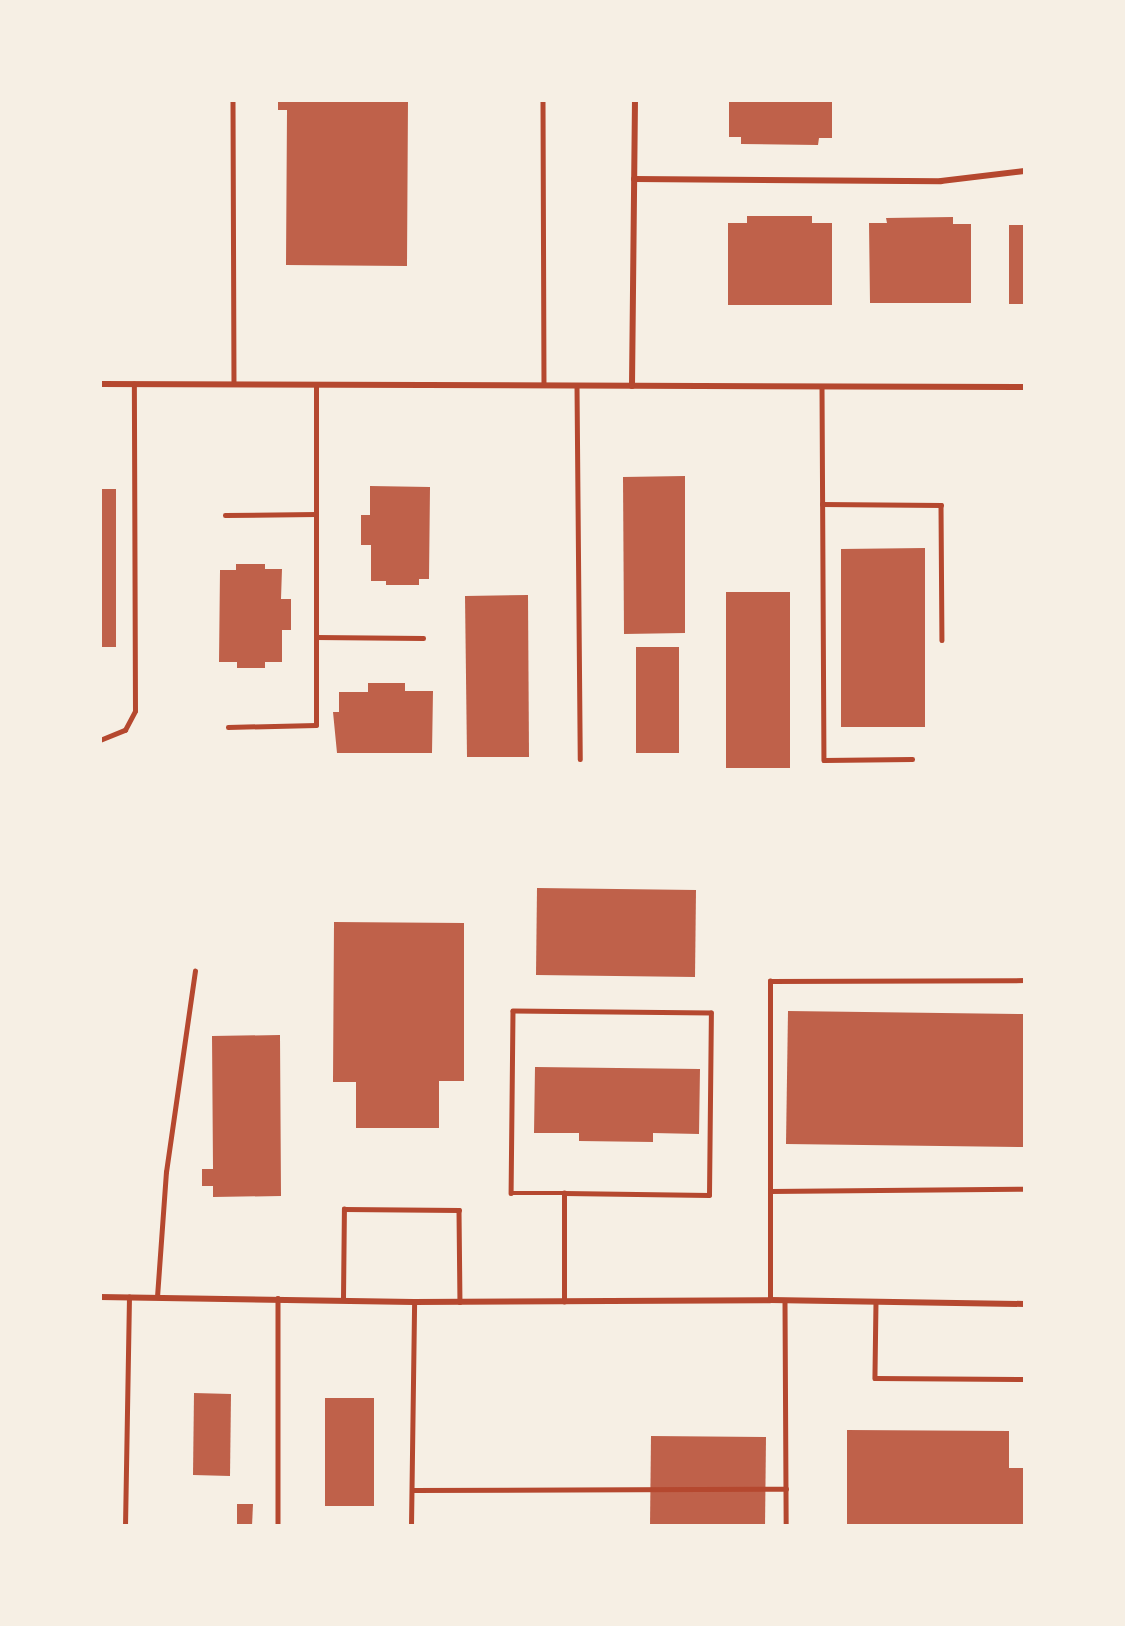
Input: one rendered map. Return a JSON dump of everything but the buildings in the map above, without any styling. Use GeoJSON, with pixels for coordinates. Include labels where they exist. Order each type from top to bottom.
{"type":"FeatureCollection","features":[{"type":"Feature","properties":{"kind":"street"},"geometry":{"type":"LineString","coordinates":[[632,386],[635,100]]}},
{"type":"Feature","properties":{"kind":"street"},"geometry":{"type":"LineString","coordinates":[[634,179],[941,181],[1024,171]]}},
{"type":"Feature","properties":{"kind":"street"},"geometry":{"type":"LineString","coordinates":[[100,384],[1024,387]]}},
{"type":"Feature","properties":{"kind":"street"},"geometry":{"type":"LineString","coordinates":[[100,1297],[343,1298],[414,1302],[770,1300],[1024,1304]]}},
{"type":"Feature","properties":{"kind":"lane"},"geometry":{"type":"LineString","coordinates":[[233,100],[234,384]]}},
{"type":"Feature","properties":{"kind":"lane"},"geometry":{"type":"LineString","coordinates":[[543,100],[544,385]]}},
{"type":"Feature","properties":{"kind":"lane"},"geometry":{"type":"LineString","coordinates":[[100,740],[125,730],[135,711],[134,384]]}},
{"type":"Feature","properties":{"kind":"lane"},"geometry":{"type":"LineString","coordinates":[[228,727],[316,726],[316,385]]}},
{"type":"Feature","properties":{"kind":"lane"},"geometry":{"type":"LineString","coordinates":[[577,385],[580,759]]}},
{"type":"Feature","properties":{"kind":"lane"},"geometry":{"type":"LineString","coordinates":[[822,386],[824,760],[912,759]]}},
{"type":"Feature","properties":{"kind":"lane"},"geometry":{"type":"LineString","coordinates":[[822,504],[941,505],[942,640]]}},
{"type":"Feature","properties":{"kind":"lane"},"geometry":{"type":"LineString","coordinates":[[225,515],[316,514]]}},
{"type":"Feature","properties":{"kind":"lane"},"geometry":{"type":"LineString","coordinates":[[316,637],[423,638]]}},
{"type":"Feature","properties":{"kind":"lane"},"geometry":{"type":"LineString","coordinates":[[156,1297],[167,1160],[195,970]]}},
{"type":"Feature","properties":{"kind":"lane"},"geometry":{"type":"LineString","coordinates":[[770,1300],[770,981],[1024,980]]}},
{"type":"Feature","properties":{"kind":"lane"},"geometry":{"type":"LineString","coordinates":[[513,1011],[711,1013],[709,1195],[564,1193],[511,1193],[513,1011]]}},
{"type":"Feature","properties":{"kind":"lane"},"geometry":{"type":"LineString","coordinates":[[770,1191],[1024,1189]]}},
{"type":"Feature","properties":{"kind":"lane"},"geometry":{"type":"LineString","coordinates":[[564,1193],[564,1302]]}},
{"type":"Feature","properties":{"kind":"lane"},"geometry":{"type":"LineString","coordinates":[[343,1298],[344,1209],[459,1210],[459,1302]]}},
{"type":"Feature","properties":{"kind":"lane"},"geometry":{"type":"LineString","coordinates":[[125,1526],[129,1297]]}},
{"type":"Feature","properties":{"kind":"lane"},"geometry":{"type":"LineString","coordinates":[[278,1298],[278,1526]]}},
{"type":"Feature","properties":{"kind":"lane"},"geometry":{"type":"LineString","coordinates":[[785,1301],[786,1526]]}},
{"type":"Feature","properties":{"kind":"lane"},"geometry":{"type":"LineString","coordinates":[[411,1526],[414,1302]]}},
{"type":"Feature","properties":{"kind":"lane"},"geometry":{"type":"LineString","coordinates":[[876,1302],[875,1378],[1024,1379]]}},
{"type":"Feature","properties":{"kind":"lane"},"geometry":{"type":"LineString","coordinates":[[412,1490],[786,1489]]}}]}
